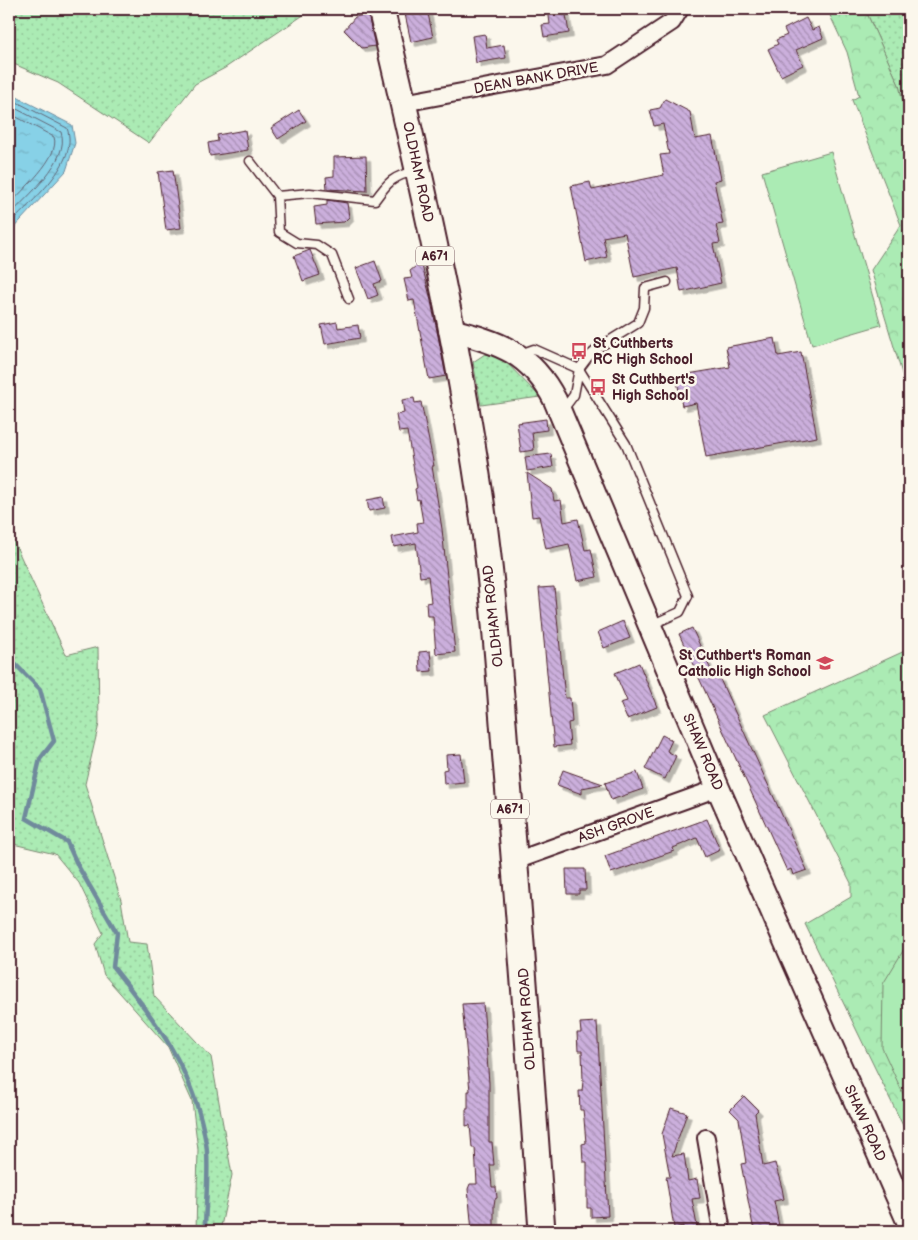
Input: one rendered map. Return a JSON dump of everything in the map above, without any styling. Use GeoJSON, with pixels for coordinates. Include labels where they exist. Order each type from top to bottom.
{"type":"FeatureCollection","features":[{"type":"Feature","properties":{"kind":"main road","name":"OLDHAM ROAD"},"geometry":{"type":"LineString","coordinates":[[380,9],[403,103],[450,330],[480,496],[494,616],[515,861],[542,1231]]}},
{"type":"Feature","properties":{"kind":"street","name":"DEAN BANK DRIVE"},"geometry":{"type":"LineString","coordinates":[[403,103],[607,65],[672,22],[680,9]]}},
{"type":"Feature","properties":{"kind":"street","name":"SHAW ROAD"},"geometry":{"type":"LineString","coordinates":[[450,330],[487,339],[518,354],[532,366],[548,386],[561,412],[718,788],[909,1223]]}},
{"type":"Feature","properties":{"kind":"street","name":"ASH GROVE"},"geometry":{"type":"LineString","coordinates":[[515,861],[718,788]]}},
{"type":"Feature","properties":{"kind":"street"},"geometry":{"type":"LineString","coordinates":[[706,1138],[722,1231]]}},
{"type":"Feature","properties":{"kind":"lane"},"geometry":{"type":"LineString","coordinates":[[250,161],[277,196],[279,232],[297,244],[317,245],[332,255],[350,299]]}},
{"type":"Feature","properties":{"kind":"lane"},"geometry":{"type":"LineString","coordinates":[[277,196],[310,193],[375,200],[386,185],[396,176],[417,170]]}},
{"type":"Feature","properties":{"kind":"lane"},"geometry":{"type":"LineString","coordinates":[[561,412],[574,395],[579,368],[601,346],[638,323],[644,308],[646,288],[667,282]]}},
{"type":"Feature","properties":{"kind":"lane"},"geometry":{"type":"LineString","coordinates":[[518,354],[534,350],[579,368],[626,444],[688,596],[680,612],[649,626]]}},
{"type":"Feature","properties":{"kind":"green space"},"geometry":{"type":"Polygon","coordinates":[[[9,9],[96,12],[106,9],[332,9],[305,14],[225,68],[195,84],[149,143],[58,83],[9,62],[9,9]]]}},
{"type":"Feature","properties":{"kind":"green space"},"geometry":{"type":"Polygon","coordinates":[[[827,9],[865,9],[899,85],[909,128],[909,397],[871,270],[901,225],[852,100],[859,96],[847,52],[827,9]]]}},
{"type":"Feature","properties":{"kind":"green space"},"geometry":{"type":"Polygon","coordinates":[[[865,9],[909,9],[909,128],[899,85],[865,9]]]}},
{"type":"Feature","properties":{"kind":"green space"},"geometry":{"type":"Polygon","coordinates":[[[831,152],[881,325],[812,345],[762,172],[831,152]]]}},
{"type":"Feature","properties":{"kind":"green space"},"geometry":{"type":"Polygon","coordinates":[[[485,354],[500,356],[540,397],[481,405],[473,362],[485,354]]]}},
{"type":"Feature","properties":{"kind":"green space"},"geometry":{"type":"Polygon","coordinates":[[[9,531],[66,655],[98,647],[99,724],[85,784],[121,900],[128,942],[147,944],[154,996],[211,1057],[232,1175],[220,1231],[196,1231],[198,1150],[192,1101],[168,1047],[104,975],[95,944],[103,933],[79,883],[55,854],[9,843],[9,531]]]}},
{"type":"Feature","properties":{"kind":"green space"},"geometry":{"type":"Polygon","coordinates":[[[909,649],[909,1138],[805,924],[851,897],[851,883],[765,715],[909,649]]]}},
{"type":"Feature","properties":{"kind":"green space"},"geometry":{"type":"Polygon","coordinates":[[[909,941],[909,1101],[905,1098],[882,1048],[883,984],[909,941]]]}},
{"type":"Feature","properties":{"kind":"water"},"geometry":{"type":"Polygon","coordinates":[[[9,93],[72,125],[75,143],[66,171],[9,233],[9,93]]]}},
{"type":"Feature","properties":{"kind":"building"},"geometry":{"type":"Polygon","coordinates":[[[427,9],[433,37],[411,42],[405,14],[427,9]]]}},
{"type":"Feature","properties":{"kind":"building"},"geometry":{"type":"Polygon","coordinates":[[[548,9],[565,9],[569,33],[544,37],[542,25],[550,24],[548,9]]]}},
{"type":"Feature","properties":{"kind":"building"},"geometry":{"type":"Polygon","coordinates":[[[368,14],[375,46],[362,48],[344,30],[355,17],[368,14]]]}},
{"type":"Feature","properties":{"kind":"building"},"geometry":{"type":"Polygon","coordinates":[[[806,18],[812,30],[819,27],[823,38],[796,50],[803,65],[781,76],[768,49],[778,44],[776,40],[787,35],[784,29],[806,18]]]}},
{"type":"Feature","properties":{"kind":"building"},"geometry":{"type":"Polygon","coordinates":[[[485,34],[487,48],[504,45],[506,58],[476,63],[472,36],[485,34]]]}},
{"type":"Feature","properties":{"kind":"building"},"geometry":{"type":"Polygon","coordinates":[[[665,99],[690,112],[695,139],[712,136],[721,179],[714,181],[723,224],[716,225],[720,243],[713,244],[721,283],[681,292],[677,268],[634,277],[625,233],[603,237],[607,257],[586,262],[571,186],[590,182],[592,190],[664,175],[660,155],[669,154],[663,124],[654,126],[650,110],[660,108],[665,99]]]}},
{"type":"Feature","properties":{"kind":"building"},"geometry":{"type":"Polygon","coordinates":[[[299,110],[306,121],[278,139],[271,128],[299,110]]]}},
{"type":"Feature","properties":{"kind":"building"},"geometry":{"type":"Polygon","coordinates":[[[245,130],[248,150],[210,156],[208,143],[218,141],[217,135],[245,130]]]}},
{"type":"Feature","properties":{"kind":"building"},"geometry":{"type":"Polygon","coordinates":[[[366,156],[367,191],[327,189],[326,177],[334,176],[334,157],[366,156]]]}},
{"type":"Feature","properties":{"kind":"building"},"geometry":{"type":"Polygon","coordinates":[[[173,170],[181,228],[166,230],[158,172],[173,170]]]}},
{"type":"Feature","properties":{"kind":"building"},"geometry":{"type":"Polygon","coordinates":[[[327,200],[347,203],[349,217],[344,222],[316,224],[314,207],[327,205],[327,200]]]}},
{"type":"Feature","properties":{"kind":"building"},"geometry":{"type":"Polygon","coordinates":[[[310,250],[320,275],[303,281],[294,256],[310,250]]]}},
{"type":"Feature","properties":{"kind":"building"},"geometry":{"type":"Polygon","coordinates":[[[375,261],[382,281],[374,284],[378,295],[368,299],[356,268],[375,261]]]}},
{"type":"Feature","properties":{"kind":"building"},"geometry":{"type":"Polygon","coordinates":[[[421,262],[430,296],[446,376],[429,379],[414,300],[409,301],[404,279],[412,278],[410,271],[421,262]]]}},
{"type":"Feature","properties":{"kind":"building"},"geometry":{"type":"Polygon","coordinates":[[[337,322],[338,328],[358,325],[360,338],[325,344],[321,325],[337,322]]]}},
{"type":"Feature","properties":{"kind":"building"},"geometry":{"type":"Polygon","coordinates":[[[775,338],[778,356],[801,352],[817,437],[706,457],[696,403],[682,406],[676,376],[730,367],[726,347],[775,338]]]}},
{"type":"Feature","properties":{"kind":"building"},"geometry":{"type":"Polygon","coordinates":[[[414,398],[415,403],[421,402],[434,466],[432,466],[442,529],[455,652],[436,654],[433,616],[427,616],[426,603],[431,602],[428,576],[420,577],[416,543],[394,547],[392,537],[418,532],[417,523],[423,522],[419,499],[417,500],[415,489],[417,488],[407,431],[399,432],[396,415],[404,413],[402,400],[414,398]]]}},
{"type":"Feature","properties":{"kind":"building"},"geometry":{"type":"Polygon","coordinates":[[[546,419],[547,430],[532,432],[534,450],[521,452],[517,423],[546,419]]]}},
{"type":"Feature","properties":{"kind":"building"},"geometry":{"type":"Polygon","coordinates":[[[551,454],[553,467],[527,471],[525,457],[551,454]]]}},
{"type":"Feature","properties":{"kind":"building"},"geometry":{"type":"Polygon","coordinates":[[[527,473],[552,489],[554,501],[561,500],[564,522],[578,519],[585,550],[591,549],[597,577],[577,581],[569,544],[546,549],[539,516],[532,517],[527,473]]]}},
{"type":"Feature","properties":{"kind":"building"},"geometry":{"type":"Polygon","coordinates":[[[383,497],[385,508],[369,511],[367,500],[383,497]]]}},
{"type":"Feature","properties":{"kind":"building"},"geometry":{"type":"Polygon","coordinates":[[[554,587],[565,698],[570,698],[572,722],[568,723],[570,745],[554,747],[539,588],[554,587]]]}},
{"type":"Feature","properties":{"kind":"building"},"geometry":{"type":"Polygon","coordinates":[[[623,621],[630,638],[604,648],[598,632],[623,621]]]}},
{"type":"Feature","properties":{"kind":"building"},"geometry":{"type":"Polygon","coordinates":[[[692,628],[715,679],[719,677],[807,870],[793,875],[791,869],[787,871],[679,634],[692,628]]]}},
{"type":"Feature","properties":{"kind":"building"},"geometry":{"type":"Polygon","coordinates":[[[430,651],[432,671],[420,672],[419,652],[430,651]]]}},
{"type":"Feature","properties":{"kind":"building"},"geometry":{"type":"Polygon","coordinates":[[[639,663],[657,707],[627,719],[620,703],[627,701],[615,673],[639,663]]]}},
{"type":"Feature","properties":{"kind":"building"},"geometry":{"type":"Polygon","coordinates":[[[662,735],[672,740],[667,751],[676,756],[665,779],[645,769],[662,735]]]}},
{"type":"Feature","properties":{"kind":"building"},"geometry":{"type":"Polygon","coordinates":[[[461,754],[464,782],[444,784],[443,770],[447,769],[446,755],[461,754]]]}},
{"type":"Feature","properties":{"kind":"building"},"geometry":{"type":"Polygon","coordinates":[[[563,770],[603,784],[582,788],[582,794],[557,785],[563,770]]]}},
{"type":"Feature","properties":{"kind":"building"},"geometry":{"type":"Polygon","coordinates":[[[637,772],[643,789],[611,800],[605,783],[637,772]]]}},
{"type":"Feature","properties":{"kind":"building"},"geometry":{"type":"Polygon","coordinates":[[[707,819],[720,850],[705,857],[697,838],[673,848],[674,851],[611,873],[605,856],[707,819]]]}},
{"type":"Feature","properties":{"kind":"building"},"geometry":{"type":"Polygon","coordinates":[[[566,869],[585,869],[586,890],[579,890],[579,894],[567,894],[566,869]]]}},
{"type":"Feature","properties":{"kind":"building"},"geometry":{"type":"Polygon","coordinates":[[[483,1003],[489,1083],[489,1142],[492,1142],[494,1165],[490,1165],[492,1187],[496,1187],[497,1198],[494,1205],[494,1231],[472,1231],[468,1189],[470,1184],[477,1184],[475,1148],[472,1148],[470,1125],[466,1126],[468,1091],[470,1091],[462,1004],[483,1003]]]}},
{"type":"Feature","properties":{"kind":"building"},"geometry":{"type":"Polygon","coordinates":[[[597,1022],[608,1216],[591,1217],[591,1208],[587,1208],[587,1162],[583,1162],[582,1144],[586,1143],[583,1110],[580,1110],[579,1091],[582,1091],[583,1081],[582,1051],[578,1051],[577,1033],[581,1033],[580,1023],[597,1022]]]}},
{"type":"Feature","properties":{"kind":"building"},"geometry":{"type":"Polygon","coordinates":[[[744,1096],[758,1110],[755,1113],[763,1166],[775,1163],[782,1188],[784,1199],[774,1201],[780,1231],[754,1231],[741,1164],[746,1163],[739,1119],[730,1110],[744,1096]]]}},
{"type":"Feature","properties":{"kind":"building"},"geometry":{"type":"Polygon","coordinates":[[[671,1108],[687,1113],[672,1156],[684,1154],[688,1181],[697,1179],[700,1198],[692,1199],[698,1231],[683,1231],[683,1226],[674,1228],[666,1177],[670,1177],[662,1134],[671,1108]]]}},
{"type":"Feature","properties":{"kind":"waterway"},"geometry":{"type":"LineString","coordinates":[[9,653],[15,664],[40,689],[54,741],[40,759],[26,818],[67,842],[78,866],[117,933],[113,967],[159,1028],[183,1070],[193,1093],[207,1152],[205,1231]]}},
{"type":"Feature","properties":{"kind":"place","name":"St Cuthberts RC High School"},"geometry":{"type":"Point","coordinates":[579,351]}},
{"type":"Feature","properties":{"kind":"place","name":"St Cuthbert's High School"},"geometry":{"type":"Point","coordinates":[598,387]}},
{"type":"Feature","properties":{"kind":"place","name":"St Cuthbert's Roman Catholic High School"},"geometry":{"type":"Point","coordinates":[825,663]}}]}
